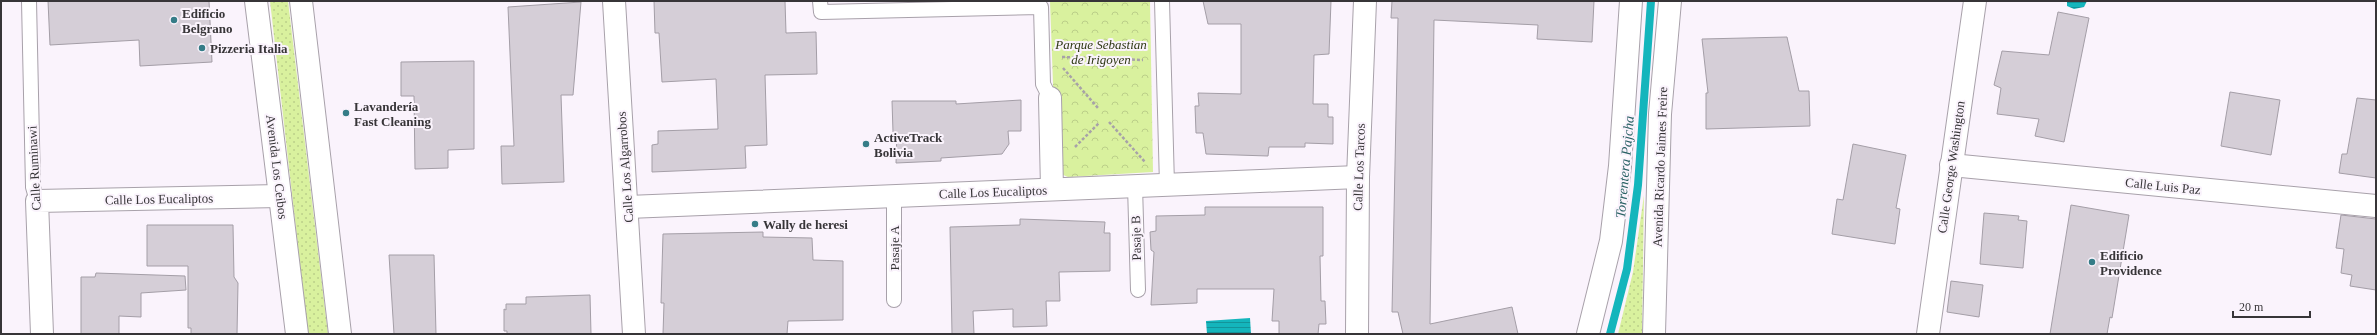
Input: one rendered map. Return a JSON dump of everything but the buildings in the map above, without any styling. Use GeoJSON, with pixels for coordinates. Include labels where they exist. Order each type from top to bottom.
{"type":"FeatureCollection","features":[{"type":"Feature","properties":{"kind":"street","name":"Avenida Los Ceibos"},"geometry":{"type":"LineString","coordinates":[[256,1],[297,334]]}},
{"type":"Feature","properties":{"kind":"street"},"geometry":{"type":"LineString","coordinates":[[301,1],[340,334]]}},
{"type":"Feature","properties":{"kind":"street","name":"Calle Los Algarrobos"},"geometry":{"type":"LineString","coordinates":[[614,1],[628,207],[634,334]]}},
{"type":"Feature","properties":{"kind":"street","name":"Calle Los Tarcos"},"geometry":{"type":"LineString","coordinates":[[1357,334],[1358,176],[1365,1]]}},
{"type":"Feature","properties":{"kind":"street"},"geometry":{"type":"LineString","coordinates":[[1588,334],[1611,241],[1620,166],[1631,1]]}},
{"type":"Feature","properties":{"kind":"street","name":"Avenida Ricardo Jaimes Freire"},"geometry":{"type":"LineString","coordinates":[[1654,334],[1660,114],[1670,1]]}},
{"type":"Feature","properties":{"kind":"street","name":"Calle George Washington"},"geometry":{"type":"LineString","coordinates":[[1928,334],[1975,1]]}},
{"type":"Feature","properties":{"kind":"street"},"geometry":{"type":"LineString","coordinates":[[1050,98],[1052,189]]}},
{"type":"Feature","properties":{"kind":"street","name":"Calle Luis Paz"},"geometry":{"type":"LineString","coordinates":[[1951,165],[2376,206]]}},
{"type":"Feature","properties":{"kind":"street","name":"Calle Los Eucaliptos"},"geometry":{"type":"LineString","coordinates":[[628,207],[1358,176]]}},
{"type":"Feature","properties":{"kind":"street","name":"Calle Los Eucaliptos"},"geometry":{"type":"LineString","coordinates":[[37,201],[280,196]]}},
{"type":"Feature","properties":{"kind":"street","name":"Calle Ruminawi"},"geometry":{"type":"LineString","coordinates":[[37,201],[42,334]]}},
{"type":"Feature","properties":{"kind":"lane","name":"Calle Ruminawi"},"geometry":{"type":"LineString","coordinates":[[29,1],[33,187],[37,201]]}},
{"type":"Feature","properties":{"kind":"lane"},"geometry":{"type":"LineString","coordinates":[[820,1],[821,12],[1041,7],[1043,84],[1050,98]]}},
{"type":"Feature","properties":{"kind":"lane"},"geometry":{"type":"LineString","coordinates":[[1162,1],[1165,170],[1167,185]]}},
{"type":"Feature","properties":{"kind":"lane","name":"Pasaje B"},"geometry":{"type":"LineString","coordinates":[[1135,186],[1138,290]]}},
{"type":"Feature","properties":{"kind":"lane","name":"Pasaje A"},"geometry":{"type":"LineString","coordinates":[[894,196],[894,300]]}},
{"type":"Feature","properties":{"kind":"path"},"geometry":{"type":"LineString","coordinates":[[1054,43],[1163,54]]}},
{"type":"Feature","properties":{"kind":"path"},"geometry":{"type":"LineString","coordinates":[[1055,57],[1163,54]]}},
{"type":"Feature","properties":{"kind":"path"},"geometry":{"type":"LineString","coordinates":[[1060,64],[1098,108]]}},
{"type":"Feature","properties":{"kind":"path"},"geometry":{"type":"LineString","coordinates":[[1109,122],[1147,165]]}},
{"type":"Feature","properties":{"kind":"path"},"geometry":{"type":"LineString","coordinates":[[1074,149],[1098,123]]}},
{"type":"Feature","properties":{"kind":"green space"},"geometry":{"type":"Polygon","coordinates":[[[270,1],[288,1],[328,334],[308,334],[270,1]]]}},
{"type":"Feature","properties":{"kind":"green space","name":"Parque Sebastian de Irigoyen"},"geometry":{"type":"Polygon","coordinates":[[[1050,1],[1150,1],[1153,172],[1068,177],[1061,174],[1056,166],[1050,1]]]}},
{"type":"Feature","properties":{"kind":"green space"},"geometry":{"type":"Polygon","coordinates":[[[1644,195],[1642,334],[1618,334],[1633,272],[1644,195]]]}},
{"type":"Feature","properties":{"kind":"water"},"geometry":{"type":"Polygon","coordinates":[[[2067,1],[2087,1],[2084,7],[2074,9],[2067,6],[2067,1]]]}},
{"type":"Feature","properties":{"kind":"water"},"geometry":{"type":"Polygon","coordinates":[[[1250,318],[1251,334],[1207,334],[1206,321],[1250,318]]]}},
{"type":"Feature","properties":{"kind":"waterway","name":"Torrentera Pajcha"},"geometry":{"type":"LineString","coordinates":[[1610,334],[1627,269],[1638,185],[1651,1]]}},
{"type":"Feature","properties":{"kind":"place","name":"Edificio Belgrano"},"geometry":{"type":"Point","coordinates":[174,20]}},
{"type":"Feature","properties":{"kind":"place","name":"Pizzeria Italia"},"geometry":{"type":"Point","coordinates":[202,48]}},
{"type":"Feature","properties":{"kind":"place","name":"Lavandería Fast Cleaning"},"geometry":{"type":"Point","coordinates":[346,113]}},
{"type":"Feature","properties":{"kind":"place","name":"ActiveTrack Bolivia"},"geometry":{"type":"Point","coordinates":[866,144]}},
{"type":"Feature","properties":{"kind":"place","name":"Wally de heresi"},"geometry":{"type":"Point","coordinates":[755,224]}},
{"type":"Feature","properties":{"kind":"place","name":"Edificio Providence"},"geometry":{"type":"Point","coordinates":[2092,262]}}]}
